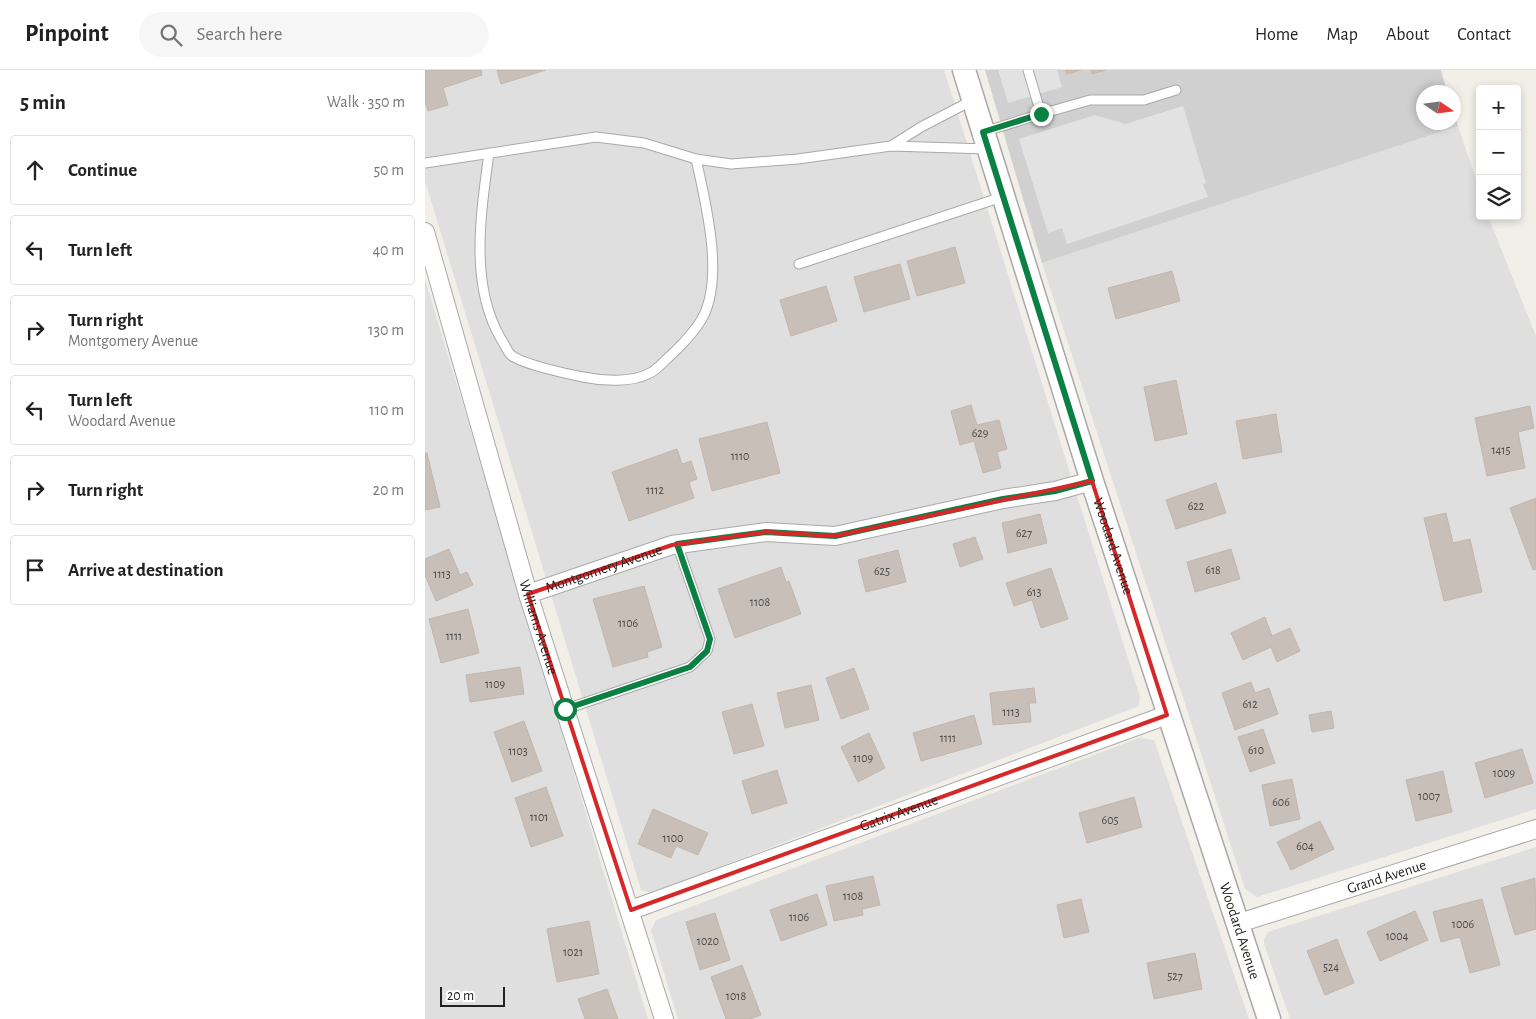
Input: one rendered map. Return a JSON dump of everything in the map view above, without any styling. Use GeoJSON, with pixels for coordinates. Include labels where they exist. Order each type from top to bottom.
{"type":"FeatureCollection","features":[{"type":"Feature","properties":{"kind":"street","name":"Woodard Avenue"},"geometry":{"type":"LineString","coordinates":[[964,70],[1167,715],[1269,1019]]}},
{"type":"Feature","properties":{"kind":"street","name":"Williams Avenue"},"geometry":{"type":"LineString","coordinates":[[425,232],[528,594],[631,910],[664,1019]]}},
{"type":"Feature","properties":{"kind":"street","name":"Montgomery Avenue"},"geometry":{"type":"LineString","coordinates":[[528,594],[677,544],[766,532],[835,536],[1003,499],[1055,491],[1092,481]]}},
{"type":"Feature","properties":{"kind":"street","name":"Gatrix Avenue"},"geometry":{"type":"LineString","coordinates":[[631,910],[1167,715]]}},
{"type":"Feature","properties":{"kind":"street","name":"Grand Avenue"},"geometry":{"type":"LineString","coordinates":[[1236,924],[1536,829]]}},
{"type":"Feature","properties":{"kind":"lane"},"geometry":{"type":"LineString","coordinates":[[1028,70],[1041,114]]}},
{"type":"Feature","properties":{"kind":"lane"},"geometry":{"type":"LineString","coordinates":[[425,164],[596,137],[643,142],[697,159],[740,163],[798,159],[891,146],[985,141],[1041,114],[1090,100],[1143,100],[1176,90]]}},
{"type":"Feature","properties":{"kind":"lane"},"geometry":{"type":"LineString","coordinates":[[891,146],[921,127],[973,100]]}},
{"type":"Feature","properties":{"kind":"lane"},"geometry":{"type":"LineString","coordinates":[[489,153],[479,238],[484,296],[496,330],[511,355],[547,369],[591,379],[630,379],[650,373],[678,348],[699,324],[712,289],[713,269],[710,220],[697,159]]}},
{"type":"Feature","properties":{"kind":"lane"},"geometry":{"type":"LineString","coordinates":[[799,264],[1003,197]]}},
{"type":"Feature","properties":{"kind":"lane"},"geometry":{"type":"LineString","coordinates":[[565,709],[690,667],[707,651],[710,639],[677,544]]}},
{"type":"Feature","properties":{"kind":"highlighted area"},"geometry":{"type":"Polygon","coordinates":[[[1092,481],[1167,715],[631,910],[528,594],[672,545],[766,532],[835,536],[1092,481]]]}},
{"type":"Feature","properties":{"kind":"shaded area"},"geometry":{"type":"Polygon","coordinates":[[[425,70],[944,70],[1140,697],[1139,706],[652,893],[641,890],[425,181],[425,70]]]}},
{"type":"Feature","properties":{"kind":"shaded area"},"geometry":{"type":"Polygon","coordinates":[[[985,70],[1441,70],[1445,85],[1416,85],[1416,130],[1446,130],[1042,263],[985,70]]]}},
{"type":"Feature","properties":{"kind":"shaded area"},"geometry":{"type":"Polygon","coordinates":[[[998,70],[1057,70],[1062,87],[1008,103],[998,70]]]}},
{"type":"Feature","properties":{"kind":"shaded area"},"geometry":{"type":"Polygon","coordinates":[[[1183,106],[1206,183],[1203,184],[1208,197],[1067,244],[1062,228],[1048,233],[1019,139],[1095,115],[1125,124],[1183,106]]]}},
{"type":"Feature","properties":{"kind":"shaded area"},"geometry":{"type":"Polygon","coordinates":[[[1446,130],[1459,130],[1476,179],[1476,220],[1490,220],[1536,336],[1536,809],[1257,897],[1245,889],[1042,263],[1446,130]]]}},
{"type":"Feature","properties":{"kind":"shaded area"},"geometry":{"type":"Polygon","coordinates":[[[425,279],[648,1019],[425,1019],[425,279]]]}},
{"type":"Feature","properties":{"kind":"shaded area"},"geometry":{"type":"Polygon","coordinates":[[[1139,738],[1154,740],[1249,1019],[678,1019],[651,930],[656,920],[1139,738]]]}},
{"type":"Feature","properties":{"kind":"shaded area"},"geometry":{"type":"Polygon","coordinates":[[[1536,847],[1536,1019],[1290,1019],[1264,944],[1264,939],[1268,932],[1536,847]]]}},
{"type":"Feature","properties":{"kind":"building"},"geometry":{"type":"Polygon","coordinates":[[[425,70],[481,70],[482,75],[443,88],[448,105],[428,111],[425,101],[425,70]]]}},
{"type":"Feature","properties":{"kind":"building"},"geometry":{"type":"Polygon","coordinates":[[[497,70],[546,70],[501,84],[497,70]]]}},
{"type":"Feature","properties":{"kind":"building"},"geometry":{"type":"Polygon","coordinates":[[[1065,70],[1081,70],[1067,74],[1065,70]]]}},
{"type":"Feature","properties":{"kind":"building"},"geometry":{"type":"Polygon","coordinates":[[[1091,70],[1106,70],[1092,74],[1091,70]]]}},
{"type":"Feature","properties":{"kind":"building"},"geometry":{"type":"Polygon","coordinates":[[[955,247],[965,283],[917,296],[907,261],[955,247]]]}},
{"type":"Feature","properties":{"kind":"building"},"geometry":{"type":"Polygon","coordinates":[[[900,264],[910,299],[864,312],[854,277],[900,264]]]}},
{"type":"Feature","properties":{"kind":"building"},"geometry":{"type":"Polygon","coordinates":[[[1172,271],[1180,301],[1116,319],[1108,288],[1172,271]]]}},
{"type":"Feature","properties":{"kind":"building"},"geometry":{"type":"Polygon","coordinates":[[[826,286],[837,321],[791,336],[780,300],[826,286]]]}},
{"type":"Feature","properties":{"kind":"building"},"geometry":{"type":"Polygon","coordinates":[[[1176,380],[1187,434],[1155,441],[1144,387],[1176,380]]]}},
{"type":"Feature","properties":{"kind":"building"},"geometry":{"type":"Polygon","coordinates":[[[971,405],[977,425],[999,420],[1007,449],[997,452],[1001,468],[983,473],[974,441],[960,445],[951,411],[971,405]]]}},
{"type":"Feature","properties":{"kind":"building"},"geometry":{"type":"Polygon","coordinates":[[[1530,406],[1534,428],[1518,432],[1525,468],[1487,476],[1475,418],[1530,406]]]}},
{"type":"Feature","properties":{"kind":"building"},"geometry":{"type":"Polygon","coordinates":[[[1276,414],[1282,452],[1243,459],[1236,421],[1276,414]]]}},
{"type":"Feature","properties":{"kind":"building"},"geometry":{"type":"Polygon","coordinates":[[[767,422],[780,473],[712,491],[699,439],[767,422]]]}},
{"type":"Feature","properties":{"kind":"building"},"geometry":{"type":"Polygon","coordinates":[[[677,449],[682,464],[691,461],[697,479],[689,482],[694,498],[629,521],[612,472],[677,449]]]}},
{"type":"Feature","properties":{"kind":"building"},"geometry":{"type":"Polygon","coordinates":[[[425,453],[427,453],[440,507],[425,510],[425,453]]]}},
{"type":"Feature","properties":{"kind":"building"},"geometry":{"type":"Polygon","coordinates":[[[1216,483],[1226,513],[1176,529],[1166,500],[1216,483]]]}},
{"type":"Feature","properties":{"kind":"building"},"geometry":{"type":"Polygon","coordinates":[[[1536,498],[1536,569],[1533,570],[1510,508],[1536,498]]]}},
{"type":"Feature","properties":{"kind":"building"},"geometry":{"type":"Polygon","coordinates":[[[1446,513],[1453,543],[1470,539],[1482,592],[1444,601],[1424,518],[1446,513]]]}},
{"type":"Feature","properties":{"kind":"building"},"geometry":{"type":"Polygon","coordinates":[[[1040,514],[1047,543],[1008,553],[1002,523],[1040,514]]]}},
{"type":"Feature","properties":{"kind":"building"},"geometry":{"type":"Polygon","coordinates":[[[975,537],[983,559],[960,567],[953,544],[975,537]]]}},
{"type":"Feature","properties":{"kind":"building"},"geometry":{"type":"Polygon","coordinates":[[[449,549],[460,575],[467,572],[473,585],[436,601],[425,575],[425,559],[449,549]]]}},
{"type":"Feature","properties":{"kind":"building"},"geometry":{"type":"Polygon","coordinates":[[[1231,549],[1240,579],[1195,592],[1187,562],[1231,549]]]}},
{"type":"Feature","properties":{"kind":"building"},"geometry":{"type":"Polygon","coordinates":[[[898,550],[906,582],[866,592],[858,560],[898,550]]]}},
{"type":"Feature","properties":{"kind":"building"},"geometry":{"type":"Polygon","coordinates":[[[781,567],[786,582],[789,581],[801,614],[735,638],[718,589],[781,567]]]}},
{"type":"Feature","properties":{"kind":"building"},"geometry":{"type":"Polygon","coordinates":[[[1051,568],[1068,619],[1041,628],[1032,600],[1014,606],[1006,583],[1051,568]]]}},
{"type":"Feature","properties":{"kind":"building"},"geometry":{"type":"Polygon","coordinates":[[[644,586],[662,647],[647,652],[648,657],[613,667],[593,599],[644,586]]]}},
{"type":"Feature","properties":{"kind":"building"},"geometry":{"type":"Polygon","coordinates":[[[468,609],[479,653],[441,663],[429,619],[468,609]]]}},
{"type":"Feature","properties":{"kind":"building"},"geometry":{"type":"Polygon","coordinates":[[[1265,617],[1272,636],[1290,628],[1300,651],[1277,662],[1271,647],[1243,660],[1231,633],[1265,617]]]}},
{"type":"Feature","properties":{"kind":"building"},"geometry":{"type":"Polygon","coordinates":[[[520,667],[524,694],[470,702],[466,675],[520,667]]]}},
{"type":"Feature","properties":{"kind":"building"},"geometry":{"type":"Polygon","coordinates":[[[854,668],[869,709],[841,719],[826,678],[854,668]]]}},
{"type":"Feature","properties":{"kind":"building"},"geometry":{"type":"Polygon","coordinates":[[[1251,682],[1255,693],[1269,688],[1278,714],[1235,730],[1222,693],[1251,682]]]}},
{"type":"Feature","properties":{"kind":"building"},"geometry":{"type":"Polygon","coordinates":[[[811,685],[819,720],[785,728],[777,693],[811,685]]]}},
{"type":"Feature","properties":{"kind":"building"},"geometry":{"type":"Polygon","coordinates":[[[1034,688],[1036,703],[1029,703],[1031,722],[993,725],[990,693],[1034,688]]]}},
{"type":"Feature","properties":{"kind":"building"},"geometry":{"type":"Polygon","coordinates":[[[752,704],[764,746],[734,754],[722,712],[752,704]]]}},
{"type":"Feature","properties":{"kind":"building"},"geometry":{"type":"Polygon","coordinates":[[[1331,711],[1334,728],[1312,732],[1309,715],[1331,711]]]}},
{"type":"Feature","properties":{"kind":"building"},"geometry":{"type":"Polygon","coordinates":[[[974,715],[982,744],[921,761],[913,733],[974,715]]]}},
{"type":"Feature","properties":{"kind":"building"},"geometry":{"type":"Polygon","coordinates":[[[524,721],[542,771],[512,782],[494,732],[524,721]]]}},
{"type":"Feature","properties":{"kind":"building"},"geometry":{"type":"Polygon","coordinates":[[[1263,729],[1275,763],[1250,772],[1238,737],[1263,729]]]}},
{"type":"Feature","properties":{"kind":"building"},"geometry":{"type":"Polygon","coordinates":[[[869,733],[885,768],[858,782],[841,747],[869,733]]]}},
{"type":"Feature","properties":{"kind":"building"},"geometry":{"type":"Polygon","coordinates":[[[1522,749],[1533,783],[1485,798],[1475,763],[1522,749]]]}},
{"type":"Feature","properties":{"kind":"building"},"geometry":{"type":"Polygon","coordinates":[[[777,770],[787,803],[752,814],[742,781],[777,770]]]}},
{"type":"Feature","properties":{"kind":"building"},"geometry":{"type":"Polygon","coordinates":[[[1443,771],[1452,812],[1416,821],[1406,780],[1443,771]]]}},
{"type":"Feature","properties":{"kind":"building"},"geometry":{"type":"Polygon","coordinates":[[[1292,779],[1300,819],[1270,826],[1262,785],[1292,779]]]}},
{"type":"Feature","properties":{"kind":"building"},"geometry":{"type":"Polygon","coordinates":[[[546,787],[563,836],[531,847],[515,798],[546,787]]]}},
{"type":"Feature","properties":{"kind":"building"},"geometry":{"type":"Polygon","coordinates":[[[1134,797],[1142,827],[1087,843],[1079,813],[1134,797]]]}},
{"type":"Feature","properties":{"kind":"building"},"geometry":{"type":"Polygon","coordinates":[[[653,809],[708,833],[698,855],[676,846],[671,858],[638,844],[653,809]]]}},
{"type":"Feature","properties":{"kind":"building"},"geometry":{"type":"Polygon","coordinates":[[[1320,821],[1334,849],[1291,870],[1277,842],[1320,821]]]}},
{"type":"Feature","properties":{"kind":"building"},"geometry":{"type":"Polygon","coordinates":[[[873,876],[880,905],[862,909],[863,915],[834,921],[826,886],[873,876]]]}},
{"type":"Feature","properties":{"kind":"building"},"geometry":{"type":"Polygon","coordinates":[[[1535,878],[1536,929],[1515,935],[1501,888],[1535,878]]]}},
{"type":"Feature","properties":{"kind":"building"},"geometry":{"type":"Polygon","coordinates":[[[817,894],[827,925],[781,941],[770,910],[817,894]]]}},
{"type":"Feature","properties":{"kind":"building"},"geometry":{"type":"Polygon","coordinates":[[[1081,899],[1089,932],[1064,938],[1057,905],[1081,899]]]}},
{"type":"Feature","properties":{"kind":"building"},"geometry":{"type":"Polygon","coordinates":[[[1482,899],[1500,965],[1470,973],[1460,937],[1441,942],[1433,912],[1482,899]]]}},
{"type":"Feature","properties":{"kind":"building"},"geometry":{"type":"Polygon","coordinates":[[[1415,911],[1428,940],[1380,961],[1367,932],[1415,911]]]}},
{"type":"Feature","properties":{"kind":"building"},"geometry":{"type":"Polygon","coordinates":[[[715,913],[730,960],[700,970],[686,922],[715,913]]]}},
{"type":"Feature","properties":{"kind":"building"},"geometry":{"type":"Polygon","coordinates":[[[589,921],[599,974],[557,982],[547,929],[589,921]]]}},
{"type":"Feature","properties":{"kind":"building"},"geometry":{"type":"Polygon","coordinates":[[[1337,939],[1354,983],[1325,995],[1307,951],[1337,939]]]}},
{"type":"Feature","properties":{"kind":"building"},"geometry":{"type":"Polygon","coordinates":[[[1195,953],[1202,989],[1154,999],[1147,963],[1195,953]]]}},
{"type":"Feature","properties":{"kind":"building"},"geometry":{"type":"Polygon","coordinates":[[[742,965],[761,1015],[750,1019],[726,1019],[711,977],[742,965]]]}},
{"type":"Feature","properties":{"kind":"building"},"geometry":{"type":"Polygon","coordinates":[[[607,989],[618,1019],[585,1019],[578,999],[607,989]]]}},
{"type":"Feature","properties":{"kind":"route"},"geometry":{"type":"LineString","coordinates":[[565,709],[690,667],[707,651],[710,639],[677,544],[766,532],[835,536],[1003,499],[1055,491],[1092,481],[983,132],[1041,114]]}}]}
